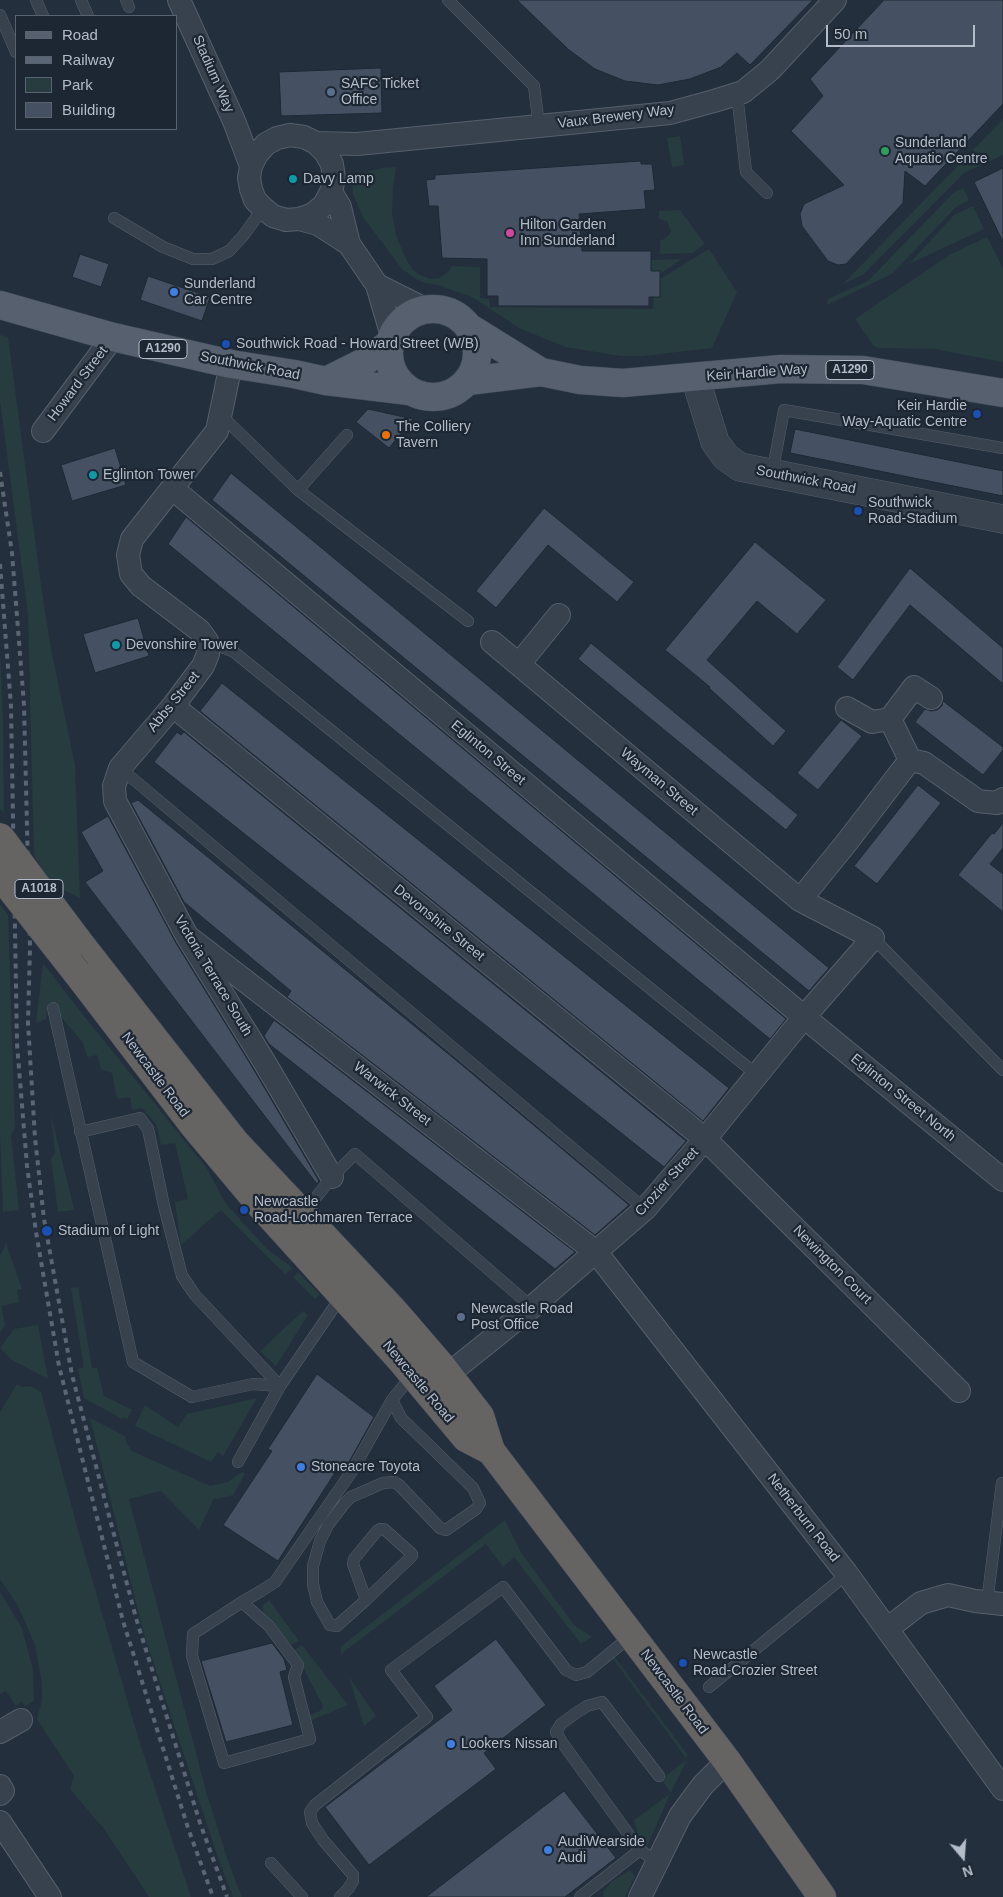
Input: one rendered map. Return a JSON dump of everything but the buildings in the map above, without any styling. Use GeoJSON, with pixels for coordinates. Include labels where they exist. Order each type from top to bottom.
{"type":"FeatureCollection","features":[{"type":"Feature","properties":{"kind":"highway","name":"A1018"},"geometry":{"type":"LineString","coordinates":[[0,837],[78,941],[236,1142],[303,1215],[352,1286],[393,1310],[427,1371]]}},
{"type":"Feature","properties":{"kind":"highway","name":"Newcastle Road"},"geometry":{"type":"LineString","coordinates":[[0,875],[194,1126],[262,1207],[352,1286]]}},
{"type":"Feature","properties":{"kind":"highway","name":"Newcastle Road"},"geometry":{"type":"LineString","coordinates":[[427,1371],[480,1416],[491,1450],[727,1761],[822,1897]]}},
{"type":"Feature","properties":{"kind":"main road","name":"Southwick Road"},"geometry":{"type":"LineString","coordinates":[[1,306],[113,337],[231,364],[326,381]]}},
{"type":"Feature","properties":{"kind":"main road"},"geometry":{"type":"LineString","coordinates":[[425,309],[449,312],[460,318],[470,328],[476,341],[477,355],[475,368],[468,381],[459,390],[447,396],[421,397],[408,391],[398,382],[391,371],[388,358],[390,340],[397,326],[405,318],[425,309]]}},
{"type":"Feature","properties":{"kind":"main road","name":"A1290"},"geometry":{"type":"LineString","coordinates":[[470,328],[541,372]]}},
{"type":"Feature","properties":{"kind":"main road"},"geometry":{"type":"LineString","coordinates":[[326,381],[364,362],[390,340]]}},
{"type":"Feature","properties":{"kind":"main road","name":"Keir Hardie Way"},"geometry":{"type":"LineString","coordinates":[[541,372],[580,380],[623,383],[781,369],[863,370],[1003,393]]}},
{"type":"Feature","properties":{"kind":"main road","name":"A1290"},"geometry":{"type":"LineString","coordinates":[[468,381],[541,372]]}},
{"type":"Feature","properties":{"kind":"main road","name":"A1290"},"geometry":{"type":"LineString","coordinates":[[326,381],[408,391]]}},
{"type":"Feature","properties":{"kind":"street","name":"Stadium Way"},"geometry":{"type":"LineString","coordinates":[[180,0],[234,121],[251,166],[249,178],[251,189],[255,200],[263,208]]}},
{"type":"Feature","properties":{"kind":"street","name":"Vaux Brewery Way"},"geometry":{"type":"LineString","coordinates":[[316,143],[357,144],[670,113],[743,92],[770,70],[835,0]]}},
{"type":"Feature","properties":{"kind":"street","name":"Stadium Way"},"geometry":{"type":"LineString","coordinates":[[234,121],[277,138],[290,135],[304,137],[316,143]]}},
{"type":"Feature","properties":{"kind":"street"},"geometry":{"type":"LineString","coordinates":[[251,166],[256,154],[266,144],[277,138]]}},
{"type":"Feature","properties":{"kind":"street"},"geometry":{"type":"LineString","coordinates":[[263,208],[273,216],[286,220],[299,219],[313,214],[324,205],[331,192],[334,178],[332,164],[325,152],[316,143]]}},
{"type":"Feature","properties":{"kind":"street"},"geometry":{"type":"LineString","coordinates":[[332,164],[357,144]]}},
{"type":"Feature","properties":{"kind":"street"},"geometry":{"type":"LineString","coordinates":[[331,192],[340,206],[349,244],[377,285],[390,340]]}},
{"type":"Feature","properties":{"kind":"street"},"geometry":{"type":"LineString","coordinates":[[299,219],[318,224],[349,244]]}},
{"type":"Feature","properties":{"kind":"street"},"geometry":{"type":"LineString","coordinates":[[377,285],[425,309]]}},
{"type":"Feature","properties":{"kind":"street","name":"Howard Street"},"geometry":{"type":"LineString","coordinates":[[43,431],[113,337]]}},
{"type":"Feature","properties":{"kind":"street"},"geometry":{"type":"LineString","coordinates":[[207,642],[199,630],[141,586],[132,574],[128,555],[132,539],[173,489],[217,430],[222,416],[231,364]]}},
{"type":"Feature","properties":{"kind":"street","name":"Southwick Road"},"geometry":{"type":"LineString","coordinates":[[695,377],[715,442],[726,457],[740,467],[1003,519]]}},
{"type":"Feature","properties":{"kind":"street","name":"Eglinton Street"},"geometry":{"type":"LineString","coordinates":[[173,489],[804,1016]]}},
{"type":"Feature","properties":{"kind":"street"},"geometry":{"type":"LineString","coordinates":[[519,664],[559,615]]}},
{"type":"Feature","properties":{"kind":"street","name":"Abbs Street"},"geometry":{"type":"LineString","coordinates":[[120,768],[173,706],[203,666],[208,654],[207,642]]}},
{"type":"Feature","properties":{"kind":"street","name":"Wayman Street"},"geometry":{"type":"LineString","coordinates":[[492,642],[800,900],[873,938]]}},
{"type":"Feature","properties":{"kind":"street"},"geometry":{"type":"LineString","coordinates":[[847,708],[872,722],[890,719],[914,687],[931,698]]}},
{"type":"Feature","properties":{"kind":"street","name":"Devonshire Street"},"geometry":{"type":"LineString","coordinates":[[173,706],[705,1140]]}},
{"type":"Feature","properties":{"kind":"street"},"geometry":{"type":"LineString","coordinates":[[890,719],[910,760]]}},
{"type":"Feature","properties":{"kind":"street"},"geometry":{"type":"LineString","coordinates":[[800,900],[910,760]]}},
{"type":"Feature","properties":{"kind":"street"},"geometry":{"type":"LineString","coordinates":[[910,760],[924,763],[978,801],[997,804],[1003,799]]}},
{"type":"Feature","properties":{"kind":"street","name":"Victoria Terrace South"},"geometry":{"type":"LineString","coordinates":[[120,768],[114,786],[115,801],[187,936],[332,1177]]}},
{"type":"Feature","properties":{"kind":"street","name":"Warwick Street"},"geometry":{"type":"LineString","coordinates":[[187,936],[596,1252]]}},
{"type":"Feature","properties":{"kind":"street","name":"Crozier Street"},"geometry":{"type":"LineString","coordinates":[[427,1371],[532,1307],[645,1209],[705,1140],[804,1016],[873,938]]}},
{"type":"Feature","properties":{"kind":"street","name":"Eglinton Street North"},"geometry":{"type":"LineString","coordinates":[[804,1016],[1003,1180]]}},
{"type":"Feature","properties":{"kind":"street","name":"Newington Court"},"geometry":{"type":"LineString","coordinates":[[705,1140],[959,1391]]}},
{"type":"Feature","properties":{"kind":"street","name":"Netherburn Road"},"geometry":{"type":"LineString","coordinates":[[596,1252],[847,1574],[1003,1789]]}},
{"type":"Feature","properties":{"kind":"street"},"geometry":{"type":"LineString","coordinates":[[887,1629],[921,1603],[948,1595],[995,1604]]}},
{"type":"Feature","properties":{"kind":"street"},"geometry":{"type":"LineString","coordinates":[[0,1732],[21,1720]]}},
{"type":"Feature","properties":{"kind":"street"},"geometry":{"type":"LineString","coordinates":[[640,1897],[649,1856],[689,1802],[727,1761]]}},
{"type":"Feature","properties":{"kind":"street"},"geometry":{"type":"LineString","coordinates":[[0,1786],[3,1791],[0,1794]]}},
{"type":"Feature","properties":{"kind":"street"},"geometry":{"type":"LineString","coordinates":[[0,1822],[50,1897]]}},
{"type":"Feature","properties":{"kind":"lane"},"geometry":{"type":"LineString","coordinates":[[36,0],[43,15]]}},
{"type":"Feature","properties":{"kind":"lane"},"geometry":{"type":"LineString","coordinates":[[81,0],[88,15]]}},
{"type":"Feature","properties":{"kind":"lane"},"geometry":{"type":"LineString","coordinates":[[448,0],[534,86],[539,126]]}},
{"type":"Feature","properties":{"kind":"lane"},"geometry":{"type":"LineString","coordinates":[[0,15],[15,50]]}},
{"type":"Feature","properties":{"kind":"lane"},"geometry":{"type":"LineString","coordinates":[[738,94],[746,172],[768,193]]}},
{"type":"Feature","properties":{"kind":"lane"},"geometry":{"type":"LineString","coordinates":[[114,218],[163,247],[194,259],[212,259],[229,251],[243,236],[263,208]]}},
{"type":"Feature","properties":{"kind":"lane"},"geometry":{"type":"LineString","coordinates":[[772,474],[784,410],[1003,448]]}},
{"type":"Feature","properties":{"kind":"lane"},"geometry":{"type":"LineString","coordinates":[[222,416],[298,490],[468,621]]}},
{"type":"Feature","properties":{"kind":"lane"},"geometry":{"type":"LineString","coordinates":[[298,490],[346,435]]}},
{"type":"Feature","properties":{"kind":"lane"},"geometry":{"type":"LineString","coordinates":[[207,642],[234,652],[756,1074]]}},
{"type":"Feature","properties":{"kind":"lane"},"geometry":{"type":"LineString","coordinates":[[120,768],[645,1209]]}},
{"type":"Feature","properties":{"kind":"lane","name":"Wayman Street"},"geometry":{"type":"LineString","coordinates":[[873,938],[1003,1070]]}},
{"type":"Feature","properties":{"kind":"lane"},"geometry":{"type":"LineString","coordinates":[[53,1008],[133,1362],[192,1397],[252,1384],[280,1386]]}},
{"type":"Feature","properties":{"kind":"lane"},"geometry":{"type":"LineString","coordinates":[[80,1132],[140,1118],[148,1129],[164,1206],[182,1276],[195,1295],[280,1386]]}},
{"type":"Feature","properties":{"kind":"lane"},"geometry":{"type":"LineString","coordinates":[[303,1215],[332,1177],[355,1154],[532,1307]]}},
{"type":"Feature","properties":{"kind":"lane"},"geometry":{"type":"LineString","coordinates":[[238,1462],[280,1386],[352,1286]]}},
{"type":"Feature","properties":{"kind":"lane"},"geometry":{"type":"LineString","coordinates":[[242,1602],[269,1626],[298,1665],[294,1677],[310,1739],[224,1764],[192,1656],[193,1634],[242,1602],[275,1582],[352,1471],[392,1400],[427,1371]]}},
{"type":"Feature","properties":{"kind":"lane"},"geometry":{"type":"LineString","coordinates":[[366,1600],[353,1567],[354,1559],[380,1528],[384,1529],[411,1552],[412,1556],[366,1600],[337,1626],[330,1625],[317,1602],[312,1584],[312,1566],[320,1541],[328,1525],[351,1497],[383,1483],[394,1482],[442,1530],[452,1527],[476,1509],[480,1503],[473,1488],[401,1418],[392,1400]]}},
{"type":"Feature","properties":{"kind":"lane"},"geometry":{"type":"LineString","coordinates":[[995,1604],[1002,1483]]}},
{"type":"Feature","properties":{"kind":"lane"},"geometry":{"type":"LineString","coordinates":[[708,1687],[847,1574]]}},
{"type":"Feature","properties":{"kind":"lane"},"geometry":{"type":"LineString","coordinates":[[340,1897],[353,1881],[352,1876],[323,1840],[312,1823],[310,1812],[314,1804],[426,1717],[391,1670],[504,1587],[566,1670],[576,1675],[587,1672],[631,1636]]}},
{"type":"Feature","properties":{"kind":"lane"},"geometry":{"type":"LineString","coordinates":[[580,1897],[594,1893],[649,1856],[561,1741],[556,1732],[561,1724],[587,1706],[602,1702],[659,1776]]}},
{"type":"Feature","properties":{"kind":"lane"},"geometry":{"type":"LineString","coordinates":[[271,1863],[302,1897]]}},
{"type":"Feature","properties":{"kind":"green space"},"geometry":{"type":"Polygon","coordinates":[[[1003,119],[1003,155],[964,173],[864,274],[843,284],[1003,119]]]}},
{"type":"Feature","properties":{"kind":"green space"},"geometry":{"type":"Polygon","coordinates":[[[680,136],[684,165],[672,167],[667,138],[680,136]]]}},
{"type":"Feature","properties":{"kind":"green space"},"geometry":{"type":"Polygon","coordinates":[[[396,167],[392,213],[396,235],[412,269],[430,279],[440,278],[452,266],[480,267],[480,298],[489,299],[490,307],[653,309],[654,297],[660,297],[660,279],[709,249],[737,292],[712,348],[643,356],[621,356],[565,347],[519,328],[472,297],[416,279],[402,269],[363,217],[353,194],[352,184],[354,178],[363,173],[382,168],[396,167]]]}},
{"type":"Feature","properties":{"kind":"green space"},"geometry":{"type":"Polygon","coordinates":[[[963,188],[969,200],[957,206],[892,274],[827,305],[828,299],[868,281],[953,193],[963,188]]]}},
{"type":"Feature","properties":{"kind":"green space"},"geometry":{"type":"Polygon","coordinates":[[[973,206],[984,229],[909,264],[954,215],[973,206]]]}},
{"type":"Feature","properties":{"kind":"green space"},"geometry":{"type":"Polygon","coordinates":[[[680,210],[705,244],[692,253],[660,254],[660,241],[671,232],[667,221],[659,219],[659,211],[680,210]]]}},
{"type":"Feature","properties":{"kind":"green space"},"geometry":{"type":"Polygon","coordinates":[[[987,237],[1003,269],[1003,362],[934,349],[879,348],[874,346],[855,319],[951,254],[987,237]]]}},
{"type":"Feature","properties":{"kind":"green space"},"geometry":{"type":"Polygon","coordinates":[[[682,259],[660,274],[660,271],[651,271],[651,260],[682,259]]]}},
{"type":"Feature","properties":{"kind":"green space"},"geometry":{"type":"Polygon","coordinates":[[[0,335],[8,337],[42,592],[51,649],[75,765],[80,898],[53,885],[34,856],[28,614],[0,401],[0,335]]]}},
{"type":"Feature","properties":{"kind":"green space"},"geometry":{"type":"Polygon","coordinates":[[[0,649],[3,720],[4,813],[0,809],[0,649]]]}},
{"type":"Feature","properties":{"kind":"green space"},"geometry":{"type":"Polygon","coordinates":[[[0,905],[8,915],[15,1128],[11,1135],[19,1210],[3,1212],[0,1134],[0,905]]]}},
{"type":"Feature","properties":{"kind":"green space"},"geometry":{"type":"Polygon","coordinates":[[[43,963],[206,1167],[226,1204],[267,1249],[293,1268],[285,1274],[221,1210],[181,1245],[175,1202],[188,1199],[175,1143],[161,1145],[156,1124],[142,1108],[132,1110],[130,1097],[117,1099],[112,1073],[101,1069],[97,1055],[87,1057],[83,1043],[48,1002],[46,1019],[36,1023],[43,963]]]}},
{"type":"Feature","properties":{"kind":"green space"},"geometry":{"type":"Polygon","coordinates":[[[51,1115],[74,1209],[72,1210],[58,1212],[51,1158],[55,1153],[51,1115]]]}},
{"type":"Feature","properties":{"kind":"green space"},"geometry":{"type":"Polygon","coordinates":[[[7,1241],[22,1289],[17,1290],[19,1302],[1,1306],[5,1325],[0,1332],[0,1256],[7,1241]]]}},
{"type":"Feature","properties":{"kind":"green space"},"geometry":{"type":"Polygon","coordinates":[[[298,1272],[320,1295],[315,1299],[293,1277],[298,1272]]]}},
{"type":"Feature","properties":{"kind":"green space"},"geometry":{"type":"Polygon","coordinates":[[[79,1287],[92,1368],[97,1368],[104,1396],[132,1410],[127,1419],[123,1417],[122,1419],[84,1398],[78,1369],[84,1367],[71,1288],[79,1287]]]}},
{"type":"Feature","properties":{"kind":"green space"},"geometry":{"type":"Polygon","coordinates":[[[303,1311],[308,1315],[276,1366],[260,1351],[303,1311]]]}},
{"type":"Feature","properties":{"kind":"green space"},"geometry":{"type":"Polygon","coordinates":[[[38,1325],[48,1379],[12,1360],[0,1348],[14,1329],[38,1325]]]}},
{"type":"Feature","properties":{"kind":"green space"},"geometry":{"type":"Polygon","coordinates":[[[17,1384],[22,1387],[31,1386],[41,1392],[79,1534],[138,1737],[191,1897],[149,1897],[104,1829],[70,1789],[74,1776],[37,1719],[42,1700],[42,1684],[35,1645],[17,1604],[0,1579],[0,1412],[17,1384]]]}},
{"type":"Feature","properties":{"kind":"green space"},"geometry":{"type":"Polygon","coordinates":[[[257,1398],[223,1456],[218,1452],[211,1462],[135,1426],[145,1405],[178,1427],[187,1414],[257,1398]]]}},
{"type":"Feature","properties":{"kind":"green space"},"geometry":{"type":"Polygon","coordinates":[[[90,1418],[125,1436],[127,1444],[132,1451],[210,1486],[228,1482],[242,1472],[245,1474],[233,1495],[218,1499],[214,1498],[199,1530],[161,1491],[129,1499],[206,1791],[229,1864],[242,1897],[233,1897],[217,1855],[144,1634],[90,1418]]]}},
{"type":"Feature","properties":{"kind":"green space"},"geometry":{"type":"Polygon","coordinates":[[[505,1520],[520,1551],[574,1625],[592,1637],[581,1644],[514,1557],[503,1567],[486,1544],[341,1654],[340,1647],[505,1520]]]}},
{"type":"Feature","properties":{"kind":"green space"},"geometry":{"type":"Polygon","coordinates":[[[0,1592],[22,1628],[33,1670],[34,1701],[25,1706],[22,1702],[16,1706],[6,1691],[0,1694],[0,1592]]]}},
{"type":"Feature","properties":{"kind":"green space"},"geometry":{"type":"Polygon","coordinates":[[[269,1600],[299,1641],[291,1645],[272,1620],[264,1615],[262,1606],[269,1600]]]}},
{"type":"Feature","properties":{"kind":"green space"},"geometry":{"type":"Polygon","coordinates":[[[302,1645],[348,1705],[310,1721],[308,1716],[322,1710],[323,1706],[294,1650],[302,1645]]]}},
{"type":"Feature","properties":{"kind":"green space"},"geometry":{"type":"Polygon","coordinates":[[[613,1655],[687,1754],[686,1758],[611,1656],[613,1655]]]}},
{"type":"Feature","properties":{"kind":"green space"},"geometry":{"type":"Polygon","coordinates":[[[349,1677],[376,1716],[364,1726],[349,1677]]]}},
{"type":"Feature","properties":{"kind":"green space"},"geometry":{"type":"Polygon","coordinates":[[[687,1760],[671,1792],[661,1779],[687,1760]]]}},
{"type":"Feature","properties":{"kind":"green space"},"geometry":{"type":"Polygon","coordinates":[[[670,1793],[646,1849],[640,1843],[634,1820],[670,1793]]]}},
{"type":"Feature","properties":{"kind":"green space"},"geometry":{"type":"Polygon","coordinates":[[[630,1870],[635,1876],[625,1897],[604,1897],[603,1892],[611,1882],[630,1870]]]}},
{"type":"Feature","properties":{"kind":"railway"},"geometry":{"type":"LineString","coordinates":[[0,472],[12,553],[24,705],[30,947],[28,1023],[35,1138],[44,1219],[72,1375],[136,1618],[200,1823],[227,1897]]}},
{"type":"Feature","properties":{"kind":"railway"},"geometry":{"type":"LineString","coordinates":[[0,564],[11,706],[17,1044],[27,1166],[36,1232],[59,1366],[123,1621],[188,1828],[213,1897]]}},
{"type":"Feature","properties":{"kind":"place","name":"SAFC Ticket Office"},"geometry":{"type":"Point","coordinates":[331,92]}},
{"type":"Feature","properties":{"kind":"place","name":"Sunderland Aquatic Centre"},"geometry":{"type":"Point","coordinates":[885,151]}},
{"type":"Feature","properties":{"kind":"place","name":"Davy Lamp"},"geometry":{"type":"Point","coordinates":[293,179]}},
{"type":"Feature","properties":{"kind":"place","name":"Hilton Garden Inn Sunderland"},"geometry":{"type":"Point","coordinates":[510,233]}},
{"type":"Feature","properties":{"kind":"place","name":"Sunderland Car Centre"},"geometry":{"type":"Point","coordinates":[174,292]}},
{"type":"Feature","properties":{"kind":"place","name":"Southwick Road - Howard Street (W/B)"},"geometry":{"type":"Point","coordinates":[226,344]}},
{"type":"Feature","properties":{"kind":"place","name":"Keir Hardie Way-Aquatic Centre"},"geometry":{"type":"Point","coordinates":[977,414]}},
{"type":"Feature","properties":{"kind":"place","name":"The Colliery Tavern"},"geometry":{"type":"Point","coordinates":[386,435]}},
{"type":"Feature","properties":{"kind":"place","name":"Eglinton Tower"},"geometry":{"type":"Point","coordinates":[93,475]}},
{"type":"Feature","properties":{"kind":"place","name":"Southwick Road-Stadium"},"geometry":{"type":"Point","coordinates":[858,511]}},
{"type":"Feature","properties":{"kind":"place","name":"Devonshire Tower"},"geometry":{"type":"Point","coordinates":[116,645]}},
{"type":"Feature","properties":{"kind":"place","name":"Newcastle Road-Lochmaren Terrace"},"geometry":{"type":"Point","coordinates":[244,1210]}},
{"type":"Feature","properties":{"kind":"place","name":"Stadium of Light"},"geometry":{"type":"Point","coordinates":[47,1231]}},
{"type":"Feature","properties":{"kind":"place","name":"Newcastle Road Post Office"},"geometry":{"type":"Point","coordinates":[461,1317]}},
{"type":"Feature","properties":{"kind":"place","name":"Stoneacre Toyota"},"geometry":{"type":"Point","coordinates":[301,1467]}},
{"type":"Feature","properties":{"kind":"place","name":"Newcastle Road-Crozier Street"},"geometry":{"type":"Point","coordinates":[683,1663]}},
{"type":"Feature","properties":{"kind":"place","name":"Lookers Nissan"},"geometry":{"type":"Point","coordinates":[451,1744]}},
{"type":"Feature","properties":{"kind":"place","name":"AudiWearside Audi"},"geometry":{"type":"Point","coordinates":[548,1850]}}]}
